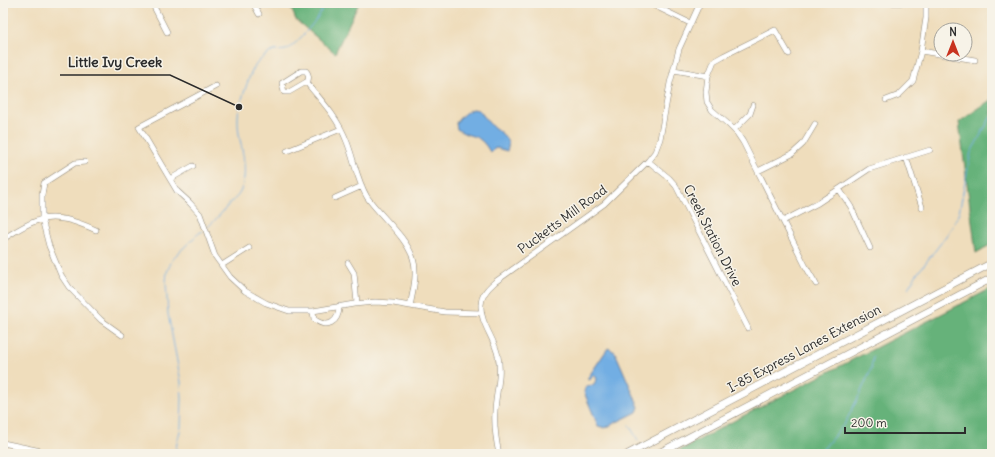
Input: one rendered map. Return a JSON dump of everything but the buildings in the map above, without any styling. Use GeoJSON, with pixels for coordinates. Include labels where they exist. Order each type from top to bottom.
{"type":"FeatureCollection","features":[{"type":"Feature","properties":{"kind":"highway","name":"I-85 Express Lanes Extension"},"geometry":{"type":"LineString","coordinates":[[628,454],[992,263]]}},
{"type":"Feature","properties":{"kind":"highway","name":"I-85 Express Lanes Extension"},"geometry":{"type":"LineString","coordinates":[[657,454],[992,278]]}},
{"type":"Feature","properties":{"kind":"street"},"geometry":{"type":"LineString","coordinates":[[152,3],[167,32]]}},
{"type":"Feature","properties":{"kind":"street"},"geometry":{"type":"LineString","coordinates":[[253,3],[259,14]]}},
{"type":"Feature","properties":{"kind":"street"},"geometry":{"type":"LineString","coordinates":[[649,3],[690,23]]}},
{"type":"Feature","properties":{"kind":"street","name":"Pucketts Mill Road"},"geometry":{"type":"LineString","coordinates":[[499,454],[495,412],[500,370],[495,345],[484,321],[480,307],[482,298],[495,282],[604,204],[648,161],[655,152],[660,139],[678,49],[700,3]]}},
{"type":"Feature","properties":{"kind":"street"},"geometry":{"type":"LineString","coordinates":[[879,4],[915,3]]}},
{"type":"Feature","properties":{"kind":"street"},"geometry":{"type":"LineString","coordinates":[[886,100],[899,95],[913,82],[921,51],[926,18],[926,3]]}},
{"type":"Feature","properties":{"kind":"street"},"geometry":{"type":"LineString","coordinates":[[789,54],[775,30],[723,56],[714,62],[708,76],[706,92],[707,102],[712,110],[734,130],[743,142],[816,284]]}},
{"type":"Feature","properties":{"kind":"street"},"geometry":{"type":"LineString","coordinates":[[921,51],[975,60]]}},
{"type":"Feature","properties":{"kind":"street"},"geometry":{"type":"LineString","coordinates":[[674,70],[708,76]]}},
{"type":"Feature","properties":{"kind":"street"},"geometry":{"type":"LineString","coordinates":[[301,71],[306,71],[308,74],[309,78],[306,82],[289,92],[284,92],[282,83],[301,71]]}},
{"type":"Feature","properties":{"kind":"street"},"geometry":{"type":"LineString","coordinates":[[306,82],[332,113],[341,129],[367,196],[408,247],[414,259],[415,275],[410,306]]}},
{"type":"Feature","properties":{"kind":"street"},"geometry":{"type":"LineString","coordinates":[[216,86],[139,127],[177,191],[200,214],[215,256],[230,277],[245,291],[266,303],[289,311],[313,311],[357,303],[375,302],[445,312],[482,313]]}},
{"type":"Feature","properties":{"kind":"street"},"geometry":{"type":"LineString","coordinates":[[734,130],[750,114],[753,105]]}},
{"type":"Feature","properties":{"kind":"street"},"geometry":{"type":"LineString","coordinates":[[758,171],[792,154],[803,144],[815,124]]}},
{"type":"Feature","properties":{"kind":"street"},"geometry":{"type":"LineString","coordinates":[[287,151],[341,129]]}},
{"type":"Feature","properties":{"kind":"street"},"geometry":{"type":"LineString","coordinates":[[783,220],[818,203],[869,169],[930,150]]}},
{"type":"Feature","properties":{"kind":"street"},"geometry":{"type":"LineString","coordinates":[[906,157],[922,207]]}},
{"type":"Feature","properties":{"kind":"street","name":"Creek Station Drive"},"geometry":{"type":"LineString","coordinates":[[648,161],[669,178],[676,186],[748,328]]}},
{"type":"Feature","properties":{"kind":"street"},"geometry":{"type":"LineString","coordinates":[[85,162],[75,163],[44,183],[42,195],[42,219],[49,246],[61,275],[69,287],[101,320],[122,335]]}},
{"type":"Feature","properties":{"kind":"street"},"geometry":{"type":"LineString","coordinates":[[170,179],[193,166]]}},
{"type":"Feature","properties":{"kind":"street"},"geometry":{"type":"LineString","coordinates":[[335,198],[362,186]]}},
{"type":"Feature","properties":{"kind":"street"},"geometry":{"type":"LineString","coordinates":[[839,189],[851,207],[870,248]]}},
{"type":"Feature","properties":{"kind":"street"},"geometry":{"type":"LineString","coordinates":[[3,239],[42,219],[68,219],[96,230]]}},
{"type":"Feature","properties":{"kind":"street"},"geometry":{"type":"LineString","coordinates":[[222,265],[249,248]]}},
{"type":"Feature","properties":{"kind":"street"},"geometry":{"type":"LineString","coordinates":[[348,263],[354,273],[357,303]]}},
{"type":"Feature","properties":{"kind":"street"},"geometry":{"type":"LineString","coordinates":[[313,311],[314,319],[319,323],[331,324],[339,313],[339,306]]}},
{"type":"Feature","properties":{"kind":"street"},"geometry":{"type":"LineString","coordinates":[[3,443],[55,454]]}},
{"type":"Feature","properties":{"kind":"green space"},"geometry":{"type":"Polygon","coordinates":[[[289,3],[359,3],[335,53],[296,20],[289,3]]]}},
{"type":"Feature","properties":{"kind":"green space"},"geometry":{"type":"Polygon","coordinates":[[[992,99],[992,244],[976,253],[959,122],[992,99]]]}},
{"type":"Feature","properties":{"kind":"green space"},"geometry":{"type":"Polygon","coordinates":[[[992,288],[992,454],[673,454],[739,418],[992,288]]]}},
{"type":"Feature","properties":{"kind":"water"},"geometry":{"type":"Polygon","coordinates":[[[473,109],[479,110],[489,123],[506,138],[508,142],[507,151],[496,148],[490,152],[486,145],[478,138],[457,129],[456,123],[461,116],[473,109]]]}},
{"type":"Feature","properties":{"kind":"water"},"geometry":{"type":"Polygon","coordinates":[[[608,348],[615,352],[639,407],[637,412],[605,428],[598,426],[584,392],[586,386],[593,385],[597,379],[594,374],[590,380],[587,379],[608,348]]]}},
{"type":"Feature","properties":{"kind":"waterway"},"geometry":{"type":"LineString","coordinates":[[208,227],[238,195],[243,185],[244,167],[238,112],[252,72],[258,62],[267,54],[275,51],[286,50],[291,47],[314,21],[326,3]]}},
{"type":"Feature","properties":{"kind":"waterway"},"geometry":{"type":"LineString","coordinates":[[908,288],[942,242],[959,213],[971,152],[992,115]]}},
{"type":"Feature","properties":{"kind":"waterway"},"geometry":{"type":"LineString","coordinates":[[175,454],[181,427],[182,399],[181,382],[168,314],[166,282],[167,272],[173,258],[203,231]]}},
{"type":"Feature","properties":{"kind":"waterway"},"geometry":{"type":"LineString","coordinates":[[819,454],[845,423],[871,369],[873,357]]}},
{"type":"Feature","properties":{"kind":"waterway"},"geometry":{"type":"LineString","coordinates":[[629,425],[638,440]]}},
{"type":"Feature","properties":{"kind":"place","name":"Little Ivy Creek"},"geometry":{"type":"Point","coordinates":[239,107]}}]}
